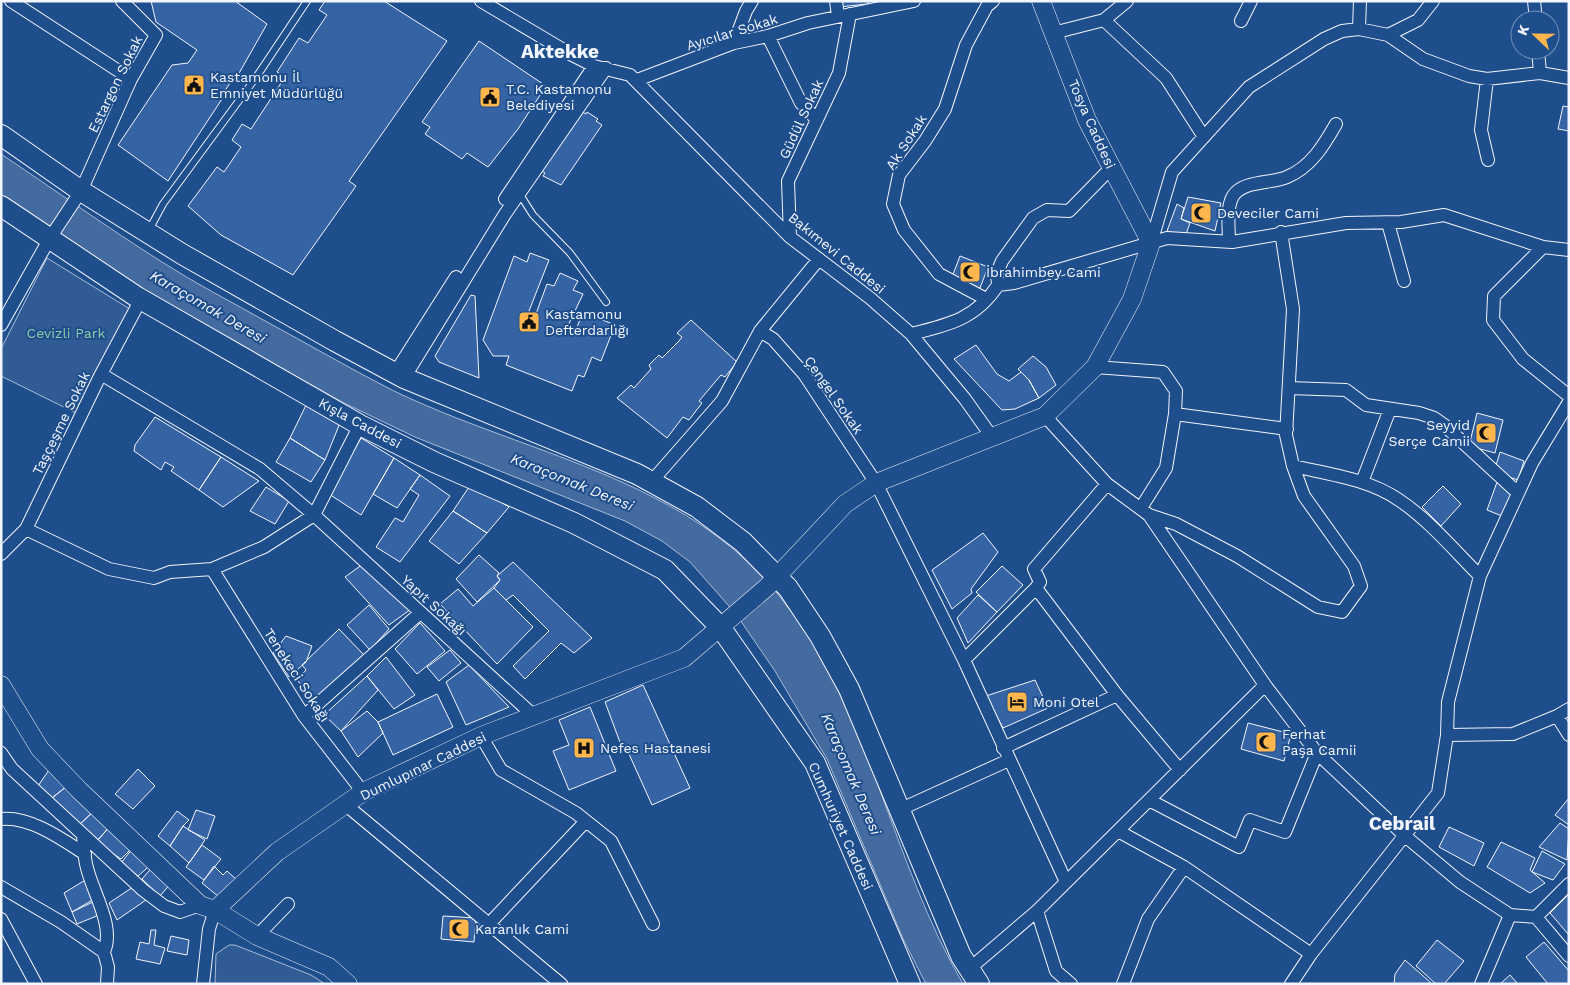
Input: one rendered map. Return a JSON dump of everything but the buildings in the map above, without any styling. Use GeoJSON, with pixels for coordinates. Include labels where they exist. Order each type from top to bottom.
{"type":"FeatureCollection","features":[{"type":"Feature","properties":{"kind":"main road","name":"Tosya Caddesi"},"geometry":{"type":"LineString","coordinates":[[1041,1],[1087,120],[1151,243]]}},
{"type":"Feature","properties":{"kind":"main road"},"geometry":{"type":"LineString","coordinates":[[1,136],[81,191],[147,232],[335,342],[399,376],[652,481],[724,526],[777,575],[788,588],[820,636],[849,689],[974,977]]}},
{"type":"Feature","properties":{"kind":"main road","name":"Kışla Caddesi"},"geometry":{"type":"LineString","coordinates":[[1,206],[141,299],[360,425],[434,462],[574,523],[665,570],[720,628]]}},
{"type":"Feature","properties":{"kind":"main road"},"geometry":{"type":"LineString","coordinates":[[1045,416],[1095,367],[1132,299],[1151,243]]}},
{"type":"Feature","properties":{"kind":"main road","name":"Dumlupınar Caddesi"},"geometry":{"type":"LineString","coordinates":[[208,908],[277,852],[363,792],[481,736],[684,658],[720,628],[777,575],[845,504],[876,483],[1045,416]]}},
{"type":"Feature","properties":{"kind":"main road","name":"Cumhuriyet Caddesi"},"geometry":{"type":"LineString","coordinates":[[720,628],[814,763],[910,984]]}},
{"type":"Feature","properties":{"kind":"main road"},"geometry":{"type":"LineString","coordinates":[[1,685],[40,749],[79,790],[208,908],[257,936],[329,967],[348,984]]}},
{"type":"Feature","properties":{"kind":"street"},"geometry":{"type":"LineString","coordinates":[[12,1],[131,79]]}},
{"type":"Feature","properties":{"kind":"street","name":"Estargon Sokak"},"geometry":{"type":"LineString","coordinates":[[1,325],[50,238],[81,191],[131,79],[156,35],[122,1]]}},
{"type":"Feature","properties":{"kind":"street","name":"Bakımevi Caddesi"},"geometry":{"type":"LineString","coordinates":[[481,1],[548,41],[600,67],[630,74],[790,236],[870,298],[910,334],[965,399],[992,437]]}},
{"type":"Feature","properties":{"kind":"street"},"geometry":{"type":"LineString","coordinates":[[734,44],[746,10],[752,1]]}},
{"type":"Feature","properties":{"kind":"street"},"geometry":{"type":"LineString","coordinates":[[836,1],[844,15]]}},
{"type":"Feature","properties":{"kind":"street","name":"Ayıcılar Sokak"},"geometry":{"type":"LineString","coordinates":[[636,80],[734,44],[844,15],[914,1]]}},
{"type":"Feature","properties":{"kind":"street","name":"Ak Sokak"},"geometry":{"type":"LineString","coordinates":[[986,299],[940,274],[904,230],[893,204],[899,174],[925,141],[945,109],[966,45],[987,6],[993,1]]}},
{"type":"Feature","properties":{"kind":"street"},"geometry":{"type":"LineString","coordinates":[[1054,33],[1104,20],[1127,1]]}},
{"type":"Feature","properties":{"kind":"street"},"geometry":{"type":"LineString","coordinates":[[1241,21],[1252,1]]}},
{"type":"Feature","properties":{"kind":"street"},"geometry":{"type":"LineString","coordinates":[[1359,29],[1360,1]]}},
{"type":"Feature","properties":{"kind":"street"},"geometry":{"type":"LineString","coordinates":[[1418,20],[1422,1]]}},
{"type":"Feature","properties":{"kind":"street"},"geometry":{"type":"LineString","coordinates":[[1388,34],[1418,20],[1433,1]]}},
{"type":"Feature","properties":{"kind":"street","name":"Güdül Sokak"},"geometry":{"type":"LineString","coordinates":[[790,236],[788,181],[839,73],[844,15]]}},
{"type":"Feature","properties":{"kind":"street"},"geometry":{"type":"LineString","coordinates":[[1104,20],[1166,78],[1204,137]]}},
{"type":"Feature","properties":{"kind":"street"},"geometry":{"type":"LineString","coordinates":[[1151,243],[1172,172],[1249,87],[1324,39],[1342,31],[1359,29],[1388,34],[1423,59],[1440,67],[1487,79],[1540,73],[1569,78]]}},
{"type":"Feature","properties":{"kind":"street"},"geometry":{"type":"LineString","coordinates":[[768,36],[801,103],[817,120]]}},
{"type":"Feature","properties":{"kind":"street"},"geometry":{"type":"LineString","coordinates":[[1539,60],[1540,73]]}},
{"type":"Feature","properties":{"kind":"street"},"geometry":{"type":"LineString","coordinates":[[399,376],[600,67]]}},
{"type":"Feature","properties":{"kind":"street"},"geometry":{"type":"LineString","coordinates":[[399,376],[539,145],[600,67]]}},
{"type":"Feature","properties":{"kind":"street"},"geometry":{"type":"LineString","coordinates":[[1487,79],[1480,130],[1488,160]]}},
{"type":"Feature","properties":{"kind":"street"},"geometry":{"type":"LineString","coordinates":[[1229,242],[1232,197],[1238,190],[1288,177],[1319,154],[1336,124]]}},
{"type":"Feature","properties":{"kind":"street"},"geometry":{"type":"LineString","coordinates":[[998,285],[997,273],[1002,261],[1032,218],[1047,210],[1069,211],[1111,168]]}},
{"type":"Feature","properties":{"kind":"street"},"geometry":{"type":"LineString","coordinates":[[910,334],[960,321],[986,299],[998,285],[1014,283],[1167,238],[1229,242],[1281,232],[1346,223],[1388,223],[1444,215],[1542,247],[1569,250]]}},
{"type":"Feature","properties":{"kind":"street"},"geometry":{"type":"LineString","coordinates":[[1388,223],[1404,281]]}},
{"type":"Feature","properties":{"kind":"street"},"geometry":{"type":"LineString","coordinates":[[1045,416],[1107,484],[1145,512],[1176,524],[1237,556],[1318,607],[1342,612],[1360,586],[1354,566],[1304,496],[1294,466],[1287,429],[1293,309],[1281,232]]}},
{"type":"Feature","properties":{"kind":"street"},"geometry":{"type":"LineString","coordinates":[[1542,247],[1494,296],[1493,320],[1523,359],[1569,396]]}},
{"type":"Feature","properties":{"kind":"street"},"geometry":{"type":"LineString","coordinates":[[652,481],[722,401],[760,331],[819,260]]}},
{"type":"Feature","properties":{"kind":"street","name":"Taşçeşme Sokak"},"geometry":{"type":"LineString","coordinates":[[1,554],[26,529],[101,374],[141,299]]}},
{"type":"Feature","properties":{"kind":"street","name":"Çengel Sokak"},"geometry":{"type":"LineString","coordinates":[[760,331],[773,339],[804,374],[876,483],[964,660],[1066,882]]}},
{"type":"Feature","properties":{"kind":"street"},"geometry":{"type":"LineString","coordinates":[[1095,367],[1163,372],[1176,391],[1175,414],[1166,468],[1145,512]]}},
{"type":"Feature","properties":{"kind":"street","name":"Yapıt Sokağı"},"geometry":{"type":"LineString","coordinates":[[101,374],[260,469],[534,716]]}},
{"type":"Feature","properties":{"kind":"street"},"geometry":{"type":"LineString","coordinates":[[1289,388],[1346,390],[1366,405],[1419,413],[1434,418],[1518,493]]}},
{"type":"Feature","properties":{"kind":"street"},"geometry":{"type":"LineString","coordinates":[[1290,984],[1311,954],[1438,793],[1447,735],[1448,702],[1480,576],[1532,463],[1569,402]]}},
{"type":"Feature","properties":{"kind":"street"},"geometry":{"type":"LineString","coordinates":[[1362,482],[1390,409]]}},
{"type":"Feature","properties":{"kind":"street"},"geometry":{"type":"LineString","coordinates":[[1175,414],[1287,429]]}},
{"type":"Feature","properties":{"kind":"street"},"geometry":{"type":"LineString","coordinates":[[26,529],[110,569],[154,578],[170,572],[212,570],[264,547],[314,516],[360,425]]}},
{"type":"Feature","properties":{"kind":"street"},"geometry":{"type":"LineString","coordinates":[[1294,466],[1362,482],[1398,499],[1430,525],[1480,576]]}},
{"type":"Feature","properties":{"kind":"street"},"geometry":{"type":"LineString","coordinates":[[964,660],[1036,588],[1040,582],[1034,569],[1107,484]]}},
{"type":"Feature","properties":{"kind":"street"},"geometry":{"type":"LineString","coordinates":[[1145,512],[1265,685],[1317,753],[1405,836],[1460,882],[1510,915],[1536,917],[1569,956]]}},
{"type":"Feature","properties":{"kind":"street","name":"Tenekeci Sokağı"},"geometry":{"type":"LineString","coordinates":[[212,570],[304,716],[363,792]]}},
{"type":"Feature","properties":{"kind":"street"},"geometry":{"type":"LineString","coordinates":[[1036,588],[1117,695],[1180,770]]}},
{"type":"Feature","properties":{"kind":"street"},"geometry":{"type":"LineString","coordinates":[[304,716],[420,613]]}},
{"type":"Feature","properties":{"kind":"street"},"geometry":{"type":"LineString","coordinates":[[974,977],[1037,911],[1265,685]]}},
{"type":"Feature","properties":{"kind":"street"},"geometry":{"type":"LineString","coordinates":[[1003,748],[1117,695]]}},
{"type":"Feature","properties":{"kind":"street"},"geometry":{"type":"LineString","coordinates":[[1447,735],[1513,734],[1557,716],[1569,708]]}},
{"type":"Feature","properties":{"kind":"street"},"geometry":{"type":"LineString","coordinates":[[1557,716],[1569,735]]}},
{"type":"Feature","properties":{"kind":"street"},"geometry":{"type":"LineString","coordinates":[[481,736],[501,770],[586,821],[611,841],[653,924]]}},
{"type":"Feature","properties":{"kind":"street"},"geometry":{"type":"LineString","coordinates":[[1,753],[12,769],[83,836],[136,885],[164,906],[180,912],[208,908]]}},
{"type":"Feature","properties":{"kind":"street"},"geometry":{"type":"LineString","coordinates":[[1149,800],[1239,847],[1250,820],[1285,832],[1317,753]]}},
{"type":"Feature","properties":{"kind":"street"},"geometry":{"type":"LineString","coordinates":[[901,809],[1009,760]]}},
{"type":"Feature","properties":{"kind":"street"},"geometry":{"type":"LineString","coordinates":[[346,804],[562,984]]}},
{"type":"Feature","properties":{"kind":"street"},"geometry":{"type":"LineString","coordinates":[[1,819],[17,819],[40,828],[85,854]]}},
{"type":"Feature","properties":{"kind":"street"},"geometry":{"type":"LineString","coordinates":[[489,924],[586,821]]}},
{"type":"Feature","properties":{"kind":"street"},"geometry":{"type":"LineString","coordinates":[[1118,831],[1184,867],[1311,954]]}},
{"type":"Feature","properties":{"kind":"street"},"geometry":{"type":"LineString","coordinates":[[83,836],[86,867],[106,930],[107,945],[104,952],[108,967],[107,984]]}},
{"type":"Feature","properties":{"kind":"street"},"geometry":{"type":"LineString","coordinates":[[1122,984],[1148,919],[1184,867]]}},
{"type":"Feature","properties":{"kind":"street"},"geometry":{"type":"LineString","coordinates":[[1536,917],[1569,884]]}},
{"type":"Feature","properties":{"kind":"street"},"geometry":{"type":"LineString","coordinates":[[1,887],[61,922],[104,952]]}},
{"type":"Feature","properties":{"kind":"street"},"geometry":{"type":"LineString","coordinates":[[257,936],[288,904]]}},
{"type":"Feature","properties":{"kind":"street","name":"Dumlupınar Caddesi"},"geometry":{"type":"LineString","coordinates":[[204,984],[209,929],[208,908]]}},
{"type":"Feature","properties":{"kind":"street"},"geometry":{"type":"LineString","coordinates":[[1037,911],[1056,972],[1071,984]]}},
{"type":"Feature","properties":{"kind":"street"},"geometry":{"type":"LineString","coordinates":[[1481,984],[1510,915]]}},
{"type":"Feature","properties":{"kind":"street"},"geometry":{"type":"LineString","coordinates":[[1,919],[36,984]]}},
{"type":"Feature","properties":{"kind":"lane"},"geometry":{"type":"LineString","coordinates":[[147,232],[163,204],[257,76],[307,1]]}},
{"type":"Feature","properties":{"kind":"lane"},"geometry":{"type":"LineString","coordinates":[[519,193],[533,215],[570,253],[606,302]]}},
{"type":"Feature","properties":{"kind":"green space","name":"Cevizli Park"},"geometry":{"type":"Polygon","coordinates":[[[47,258],[133,311],[80,415],[1,376],[1,349],[47,258]]]}},
{"type":"Feature","properties":{"kind":"green space"},"geometry":{"type":"Polygon","coordinates":[[[229,945],[235,945],[311,975],[325,984],[215,984],[216,954],[229,945]]]}},
{"type":"Feature","properties":{"kind":"water","name":"Karaçomak Deresi"},"geometry":{"type":"Polygon","coordinates":[[[1,154],[175,270],[359,373],[441,412],[599,472],[650,495],[698,523],[742,557],[781,598],[812,642],[837,689],[859,737],[917,888],[938,937],[963,984],[926,984],[904,941],[827,759],[775,671],[736,614],[690,562],[662,541],[625,521],[415,437],[342,402],[172,307],[1,195],[1,154]]]}},
{"type":"Feature","properties":{"kind":"place","name":"Kastamonu İl Emniyet Müdürlüğü"},"geometry":{"type":"Point","coordinates":[194,85]}},
{"type":"Feature","properties":{"kind":"place","name":"T.C. Kastamonu Belediyesi"},"geometry":{"type":"Point","coordinates":[490,97]}},
{"type":"Feature","properties":{"kind":"place","name":"Deveciler Cami"},"geometry":{"type":"Point","coordinates":[1201,213]}},
{"type":"Feature","properties":{"kind":"place","name":"İbrahimbey Cami"},"geometry":{"type":"Point","coordinates":[970,272]}},
{"type":"Feature","properties":{"kind":"place","name":"Kastamonu Defterdarlığı"},"geometry":{"type":"Point","coordinates":[529,322]}},
{"type":"Feature","properties":{"kind":"place","name":"Seyyid Serçe Camii"},"geometry":{"type":"Point","coordinates":[1486,433]}},
{"type":"Feature","properties":{"kind":"place","name":"Moni Otel"},"geometry":{"type":"Point","coordinates":[1017,702]}},
{"type":"Feature","properties":{"kind":"place","name":"Ferhat Paşa Camii"},"geometry":{"type":"Point","coordinates":[1266,742]}},
{"type":"Feature","properties":{"kind":"place","name":"Nefes Hastanesi"},"geometry":{"type":"Point","coordinates":[584,748]}},
{"type":"Feature","properties":{"kind":"place","name":"Karanlık Cami"},"geometry":{"type":"Point","coordinates":[459,929]}},
{"type":"Feature","properties":{"kind":"district","name":"Aktekke"},"geometry":{"type":"Point","coordinates":[560,51]}},
{"type":"Feature","properties":{"kind":"district","name":"Cebrail"},"geometry":{"type":"Point","coordinates":[1402,823]}}]}
